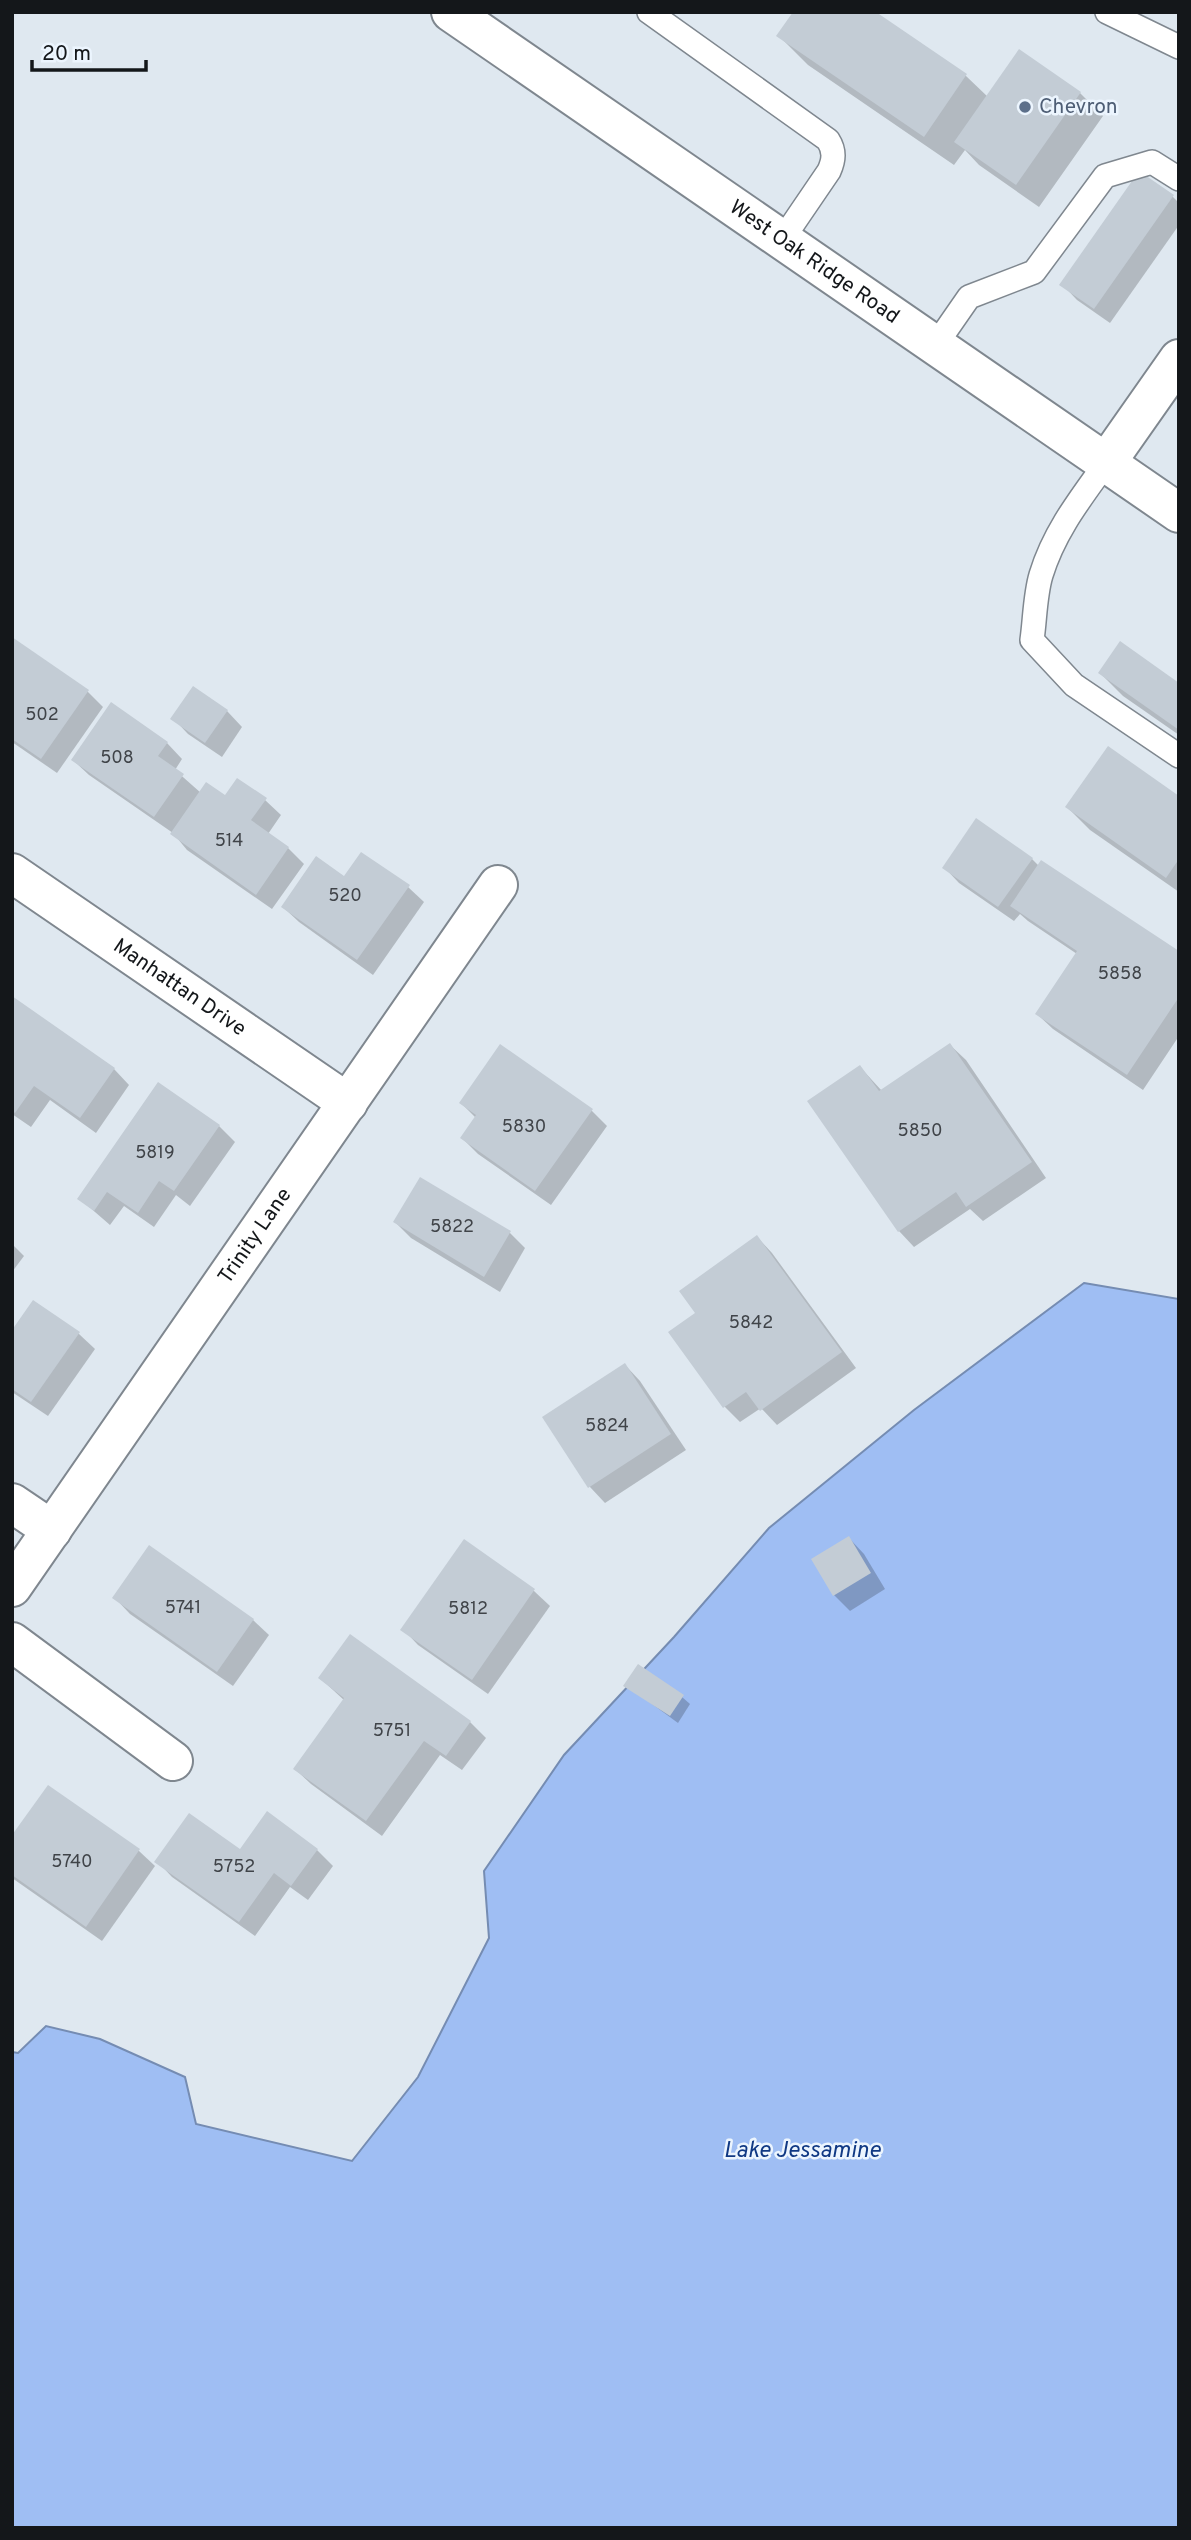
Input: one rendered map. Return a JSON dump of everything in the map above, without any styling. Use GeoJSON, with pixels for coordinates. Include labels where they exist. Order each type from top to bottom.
{"type":"FeatureCollection","features":[{"type":"Feature","properties":{"kind":"street","name":"West Oak Ridge Road"},"geometry":{"type":"LineString","coordinates":[[451,12],[489,23],[782,240],[1179,513]]}},
{"type":"Feature","properties":{"kind":"street"},"geometry":{"type":"LineString","coordinates":[[1106,463],[1179,359]]}},
{"type":"Feature","properties":{"kind":"street","name":"Manhattan Drive"},"geometry":{"type":"LineString","coordinates":[[12,873],[348,1103]]}},
{"type":"Feature","properties":{"kind":"street","name":"Trinity Lane"},"geometry":{"type":"LineString","coordinates":[[12,1587],[498,885]]}},
{"type":"Feature","properties":{"kind":"street"},"geometry":{"type":"LineString","coordinates":[[12,1503],[52,1530]]}},
{"type":"Feature","properties":{"kind":"street"},"geometry":{"type":"LineString","coordinates":[[12,1642],[173,1760]]}},
{"type":"Feature","properties":{"kind":"lane"},"geometry":{"type":"LineString","coordinates":[[649,12],[828,139],[833,148],[833,162],[829,171],[782,240]]}},
{"type":"Feature","properties":{"kind":"lane"},"geometry":{"type":"LineString","coordinates":[[1107,12],[1179,47]]}},
{"type":"Feature","properties":{"kind":"lane"},"geometry":{"type":"LineString","coordinates":[[935,346],[969,297],[1034,272],[1105,176],[1152,162],[1179,179]]}},
{"type":"Feature","properties":{"kind":"lane"},"geometry":{"type":"LineString","coordinates":[[1106,463],[1054,539],[1040,577],[1032,640],[1074,685],[1179,756]]}},
{"type":"Feature","properties":{"kind":"water","name":"Lake Jessamine"},"geometry":{"type":"Polygon","coordinates":[[[1084,1283],[1179,1299],[1179,2528],[12,2528],[12,2052],[18,2053],[46,2026],[100,2039],[185,2077],[196,2124],[352,2161],[418,2077],[489,1938],[484,1871],[564,1755],[674,1637],[769,1528],[914,1410],[1084,1283]]]}},
{"type":"Feature","properties":{"kind":"building"},"geometry":{"type":"Polygon","coordinates":[[[793,12],[876,12],[967,74],[924,137],[776,36],[793,12]]]}},
{"type":"Feature","properties":{"kind":"building"},"geometry":{"type":"Polygon","coordinates":[[[1019,49],[1081,92],[1016,185],[954,142],[1019,49]]]}},
{"type":"Feature","properties":{"kind":"building"},"geometry":{"type":"Polygon","coordinates":[[[1139,171],[1174,195],[1094,309],[1059,285],[1139,171]]]}},
{"type":"Feature","properties":{"kind":"building"},"geometry":{"type":"Polygon","coordinates":[[[12,637],[89,690],[41,759],[12,739],[12,637]]]}},
{"type":"Feature","properties":{"kind":"building"},"geometry":{"type":"Polygon","coordinates":[[[1120,641],[1179,683],[1179,730],[1098,673],[1120,641]]]}},
{"type":"Feature","properties":{"kind":"building"},"geometry":{"type":"Polygon","coordinates":[[[193,686],[228,710],[205,743],[170,719],[193,686]]]}},
{"type":"Feature","properties":{"kind":"building"},"geometry":{"type":"Polygon","coordinates":[[[111,702],[168,742],[158,756],[184,774],[154,817],[71,760],[111,702]]]}},
{"type":"Feature","properties":{"kind":"building"},"geometry":{"type":"Polygon","coordinates":[[[1108,746],[1179,796],[1179,859],[1166,878],[1065,807],[1108,746]]]}},
{"type":"Feature","properties":{"kind":"building"},"geometry":{"type":"Polygon","coordinates":[[[237,778],[267,798],[251,820],[289,847],[256,895],[170,834],[206,782],[225,795],[237,778]]]}},
{"type":"Feature","properties":{"kind":"building"},"geometry":{"type":"Polygon","coordinates":[[[976,818],[1033,858],[998,907],[942,868],[976,818]]]}},
{"type":"Feature","properties":{"kind":"building"},"geometry":{"type":"Polygon","coordinates":[[[361,852],[410,885],[357,960],[281,907],[316,856],[344,876],[361,852]]]}},
{"type":"Feature","properties":{"kind":"building"},"geometry":{"type":"Polygon","coordinates":[[[1041,860],[1179,951],[1179,997],[1127,1075],[1035,1014],[1077,951],[1010,906],[1041,860]]]}},
{"type":"Feature","properties":{"kind":"building"},"geometry":{"type":"Polygon","coordinates":[[[12,996],[115,1068],[80,1118],[34,1086],[15,1113],[12,1111],[12,996]]]}},
{"type":"Feature","properties":{"kind":"building"},"geometry":{"type":"Polygon","coordinates":[[[950,1043],[1032,1162],[966,1207],[956,1192],[898,1232],[807,1101],[860,1065],[879,1091],[950,1043]]]}},
{"type":"Feature","properties":{"kind":"building"},"geometry":{"type":"Polygon","coordinates":[[[500,1044],[593,1109],[535,1191],[460,1138],[476,1115],[459,1103],[500,1044]]]}},
{"type":"Feature","properties":{"kind":"building"},"geometry":{"type":"Polygon","coordinates":[[[158,1082],[220,1125],[174,1191],[159,1181],[138,1213],[107,1192],[94,1211],[77,1199],[158,1082]]]}},
{"type":"Feature","properties":{"kind":"building"},"geometry":{"type":"Polygon","coordinates":[[[420,1177],[511,1231],[484,1277],[393,1222],[420,1177]]]}},
{"type":"Feature","properties":{"kind":"building"},"geometry":{"type":"Polygon","coordinates":[[[757,1235],[842,1352],[760,1411],[746,1392],[723,1408],[668,1332],[695,1313],[679,1291],[757,1235]]]}},
{"type":"Feature","properties":{"kind":"building"},"geometry":{"type":"Polygon","coordinates":[[[33,1300],[80,1332],[31,1402],[12,1389],[12,1330],[33,1300]]]}},
{"type":"Feature","properties":{"kind":"building"},"geometry":{"type":"Polygon","coordinates":[[[625,1363],[671,1434],[588,1488],[542,1417],[625,1363]]]}},
{"type":"Feature","properties":{"kind":"building"},"geometry":{"type":"Polygon","coordinates":[[[849,1536],[871,1573],[833,1596],[811,1559],[849,1536]]]}},
{"type":"Feature","properties":{"kind":"building"},"geometry":{"type":"Polygon","coordinates":[[[464,1539],[535,1589],[472,1680],[400,1630],[464,1539]]]}},
{"type":"Feature","properties":{"kind":"building"},"geometry":{"type":"Polygon","coordinates":[[[149,1545],[254,1619],[217,1672],[112,1598],[149,1545]]]}},
{"type":"Feature","properties":{"kind":"building"},"geometry":{"type":"Polygon","coordinates":[[[350,1634],[471,1721],[446,1756],[424,1741],[366,1821],[293,1769],[344,1698],[318,1678],[350,1634]]]}},
{"type":"Feature","properties":{"kind":"building"},"geometry":{"type":"Polygon","coordinates":[[[638,1664],[684,1695],[670,1716],[623,1686],[638,1664]]]}},
{"type":"Feature","properties":{"kind":"building"},"geometry":{"type":"Polygon","coordinates":[[[48,1785],[140,1849],[86,1927],[12,1875],[12,1835],[48,1785]]]}},
{"type":"Feature","properties":{"kind":"building"},"geometry":{"type":"Polygon","coordinates":[[[267,1811],[318,1849],[291,1886],[274,1873],[239,1922],[154,1862],[189,1813],[240,1849],[267,1811]]]}},
{"type":"Feature","properties":{"kind":"place","name":"Chevron"},"geometry":{"type":"Point","coordinates":[1025,107]}}]}
